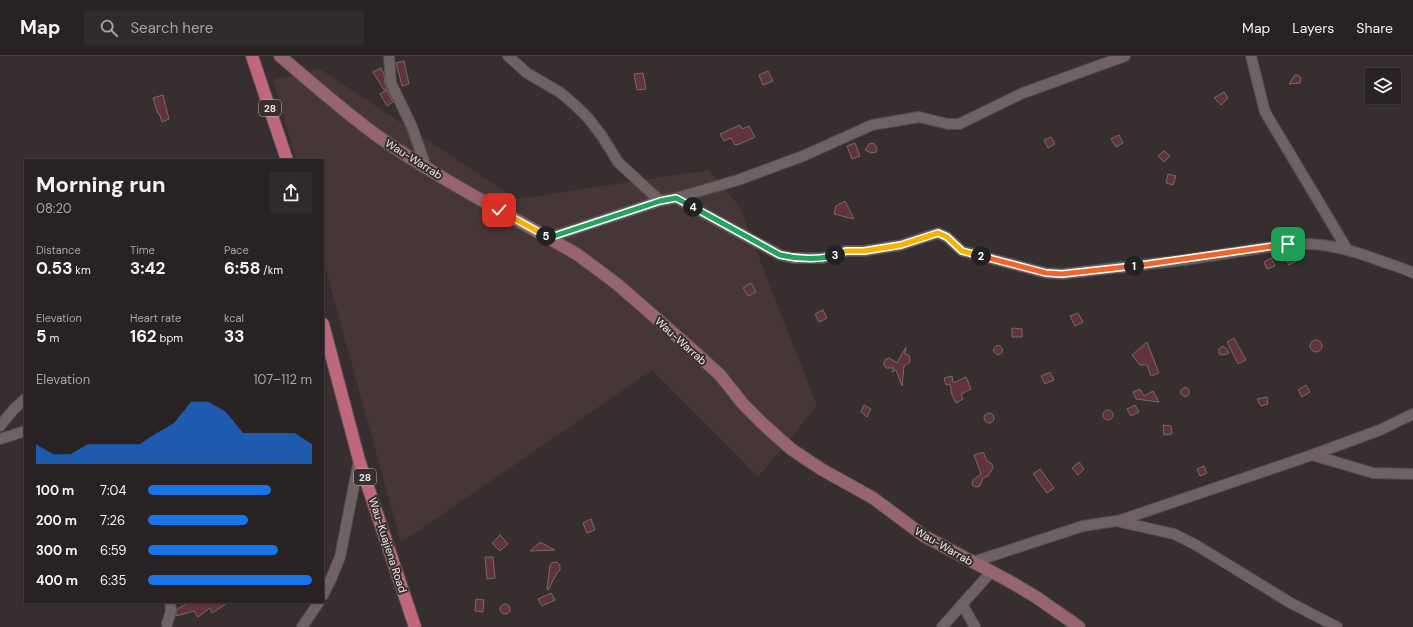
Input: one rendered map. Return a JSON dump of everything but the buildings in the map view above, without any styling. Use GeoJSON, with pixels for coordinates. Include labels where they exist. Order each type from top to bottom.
{"type":"FeatureCollection","features":[{"type":"Feature","properties":{"kind":"main road","name":"28"},"geometry":{"type":"LineString","coordinates":[[252,56],[286,159]]}},
{"type":"Feature","properties":{"kind":"main road","name":"Wau-Warrab"},"geometry":{"type":"LineString","coordinates":[[280,56],[338,105],[379,136],[426,167],[584,259],[617,284],[720,376],[763,424],[791,449],[821,469],[873,498],[924,536],[1036,597],[1079,627]]}},
{"type":"Feature","properties":{"kind":"main road","name":"Wau-Kuajiena Road"},"geometry":{"type":"LineString","coordinates":[[324,332],[359,460],[415,627]]}},
{"type":"Feature","properties":{"kind":"street"},"geometry":{"type":"LineString","coordinates":[[389,56],[391,83],[412,127],[426,167]]}},
{"type":"Feature","properties":{"kind":"street"},"geometry":{"type":"LineString","coordinates":[[508,56],[527,73],[561,93],[575,105],[588,118],[602,136],[618,162],[660,201]]}},
{"type":"Feature","properties":{"kind":"street"},"geometry":{"type":"LineString","coordinates":[[548,238],[660,201],[676,198],[738,180],[803,156],[872,125],[919,117],[948,124],[959,124],[1023,93],[1125,56]]}},
{"type":"Feature","properties":{"kind":"street"},"geometry":{"type":"LineString","coordinates":[[1251,56],[1264,112],[1347,249]]}},
{"type":"Feature","properties":{"kind":"street"},"geometry":{"type":"LineString","coordinates":[[676,198],[780,255],[793,258],[823,258],[846,251],[864,251],[901,245],[938,233],[947,237],[962,251],[1046,273],[1062,274],[1184,260],[1288,244],[1314,244],[1347,249],[1413,273]]}},
{"type":"Feature","properties":{"kind":"street"},"geometry":{"type":"LineString","coordinates":[[0,426],[14,408],[24,400]]}},
{"type":"Feature","properties":{"kind":"street"},"geometry":{"type":"LineString","coordinates":[[973,562],[1082,526],[1116,521],[1312,455],[1380,430],[1413,414]]}},
{"type":"Feature","properties":{"kind":"street"},"geometry":{"type":"LineString","coordinates":[[0,439],[24,431]]}},
{"type":"Feature","properties":{"kind":"street"},"geometry":{"type":"LineString","coordinates":[[1312,455],[1373,473],[1413,474]]}},
{"type":"Feature","properties":{"kind":"street"},"geometry":{"type":"LineString","coordinates":[[324,593],[340,557],[359,460]]}},
{"type":"Feature","properties":{"kind":"street"},"geometry":{"type":"LineString","coordinates":[[1116,521],[1174,534],[1196,545],[1289,602],[1337,627]]}},
{"type":"Feature","properties":{"kind":"street"},"geometry":{"type":"LineString","coordinates":[[942,627],[991,572]]}},
{"type":"Feature","properties":{"kind":"street"},"geometry":{"type":"LineString","coordinates":[[167,624],[171,610],[170,603]]}},
{"type":"Feature","properties":{"kind":"street"},"geometry":{"type":"LineString","coordinates":[[302,627],[318,603]]}},
{"type":"Feature","properties":{"kind":"street"},"geometry":{"type":"LineString","coordinates":[[962,604],[975,627]]}},
{"type":"Feature","properties":{"kind":"shaded area"},"geometry":{"type":"Polygon","coordinates":[[[320,69],[516,199],[709,170],[739,206],[817,406],[758,477],[652,370],[401,543],[324,263],[324,159],[296,159],[273,80],[320,69]]]}},
{"type":"Feature","properties":{"kind":"route"},"geometry":{"type":"LineString","coordinates":[[499,210],[548,238],[660,201],[676,198],[780,255],[793,258],[823,258],[846,251],[864,251],[901,245],[938,233],[947,237],[962,251],[1046,273],[1062,274],[1184,260],[1288,244]]}}]}
